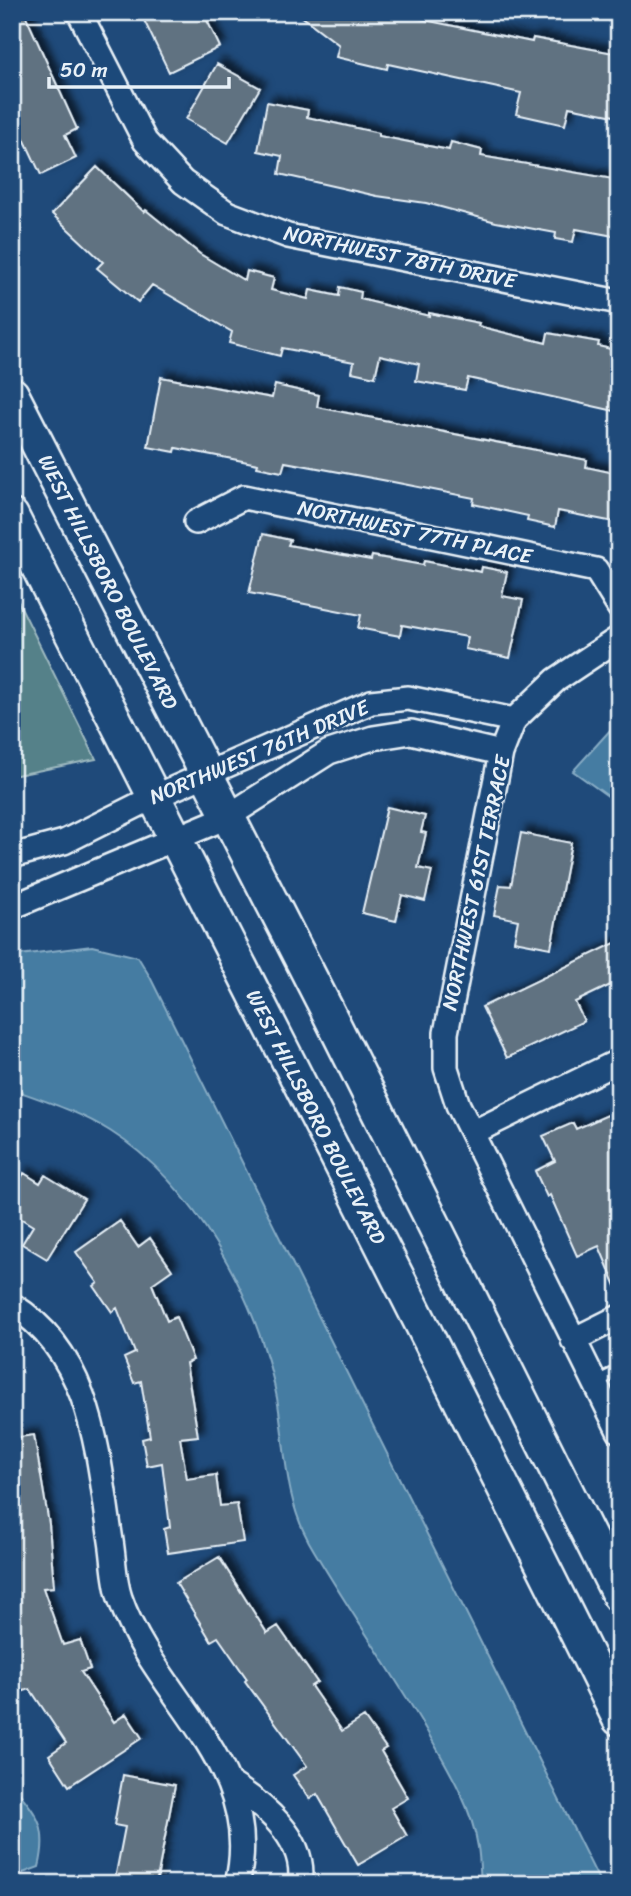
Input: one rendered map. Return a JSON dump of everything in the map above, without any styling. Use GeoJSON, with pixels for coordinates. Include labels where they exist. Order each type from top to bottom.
{"type":"FeatureCollection","features":[{"type":"Feature","properties":{"kind":"street","name":"NORTHWEST 78TH DRIVE"},"geometry":{"type":"LineString","coordinates":[[79,12],[145,141],[183,182],[227,214],[288,236],[619,302]]}},
{"type":"Feature","properties":{"kind":"street","name":"WEST HILLSBORO BOULEVARD"},"geometry":{"type":"LineString","coordinates":[[12,394],[327,1010],[619,1596]]}},
{"type":"Feature","properties":{"kind":"street","name":"NORTHWEST 77TH PLACE"},"geometry":{"type":"LineString","coordinates":[[196,522],[244,497],[596,570],[619,607]]}},
{"type":"Feature","properties":{"kind":"street","name":"WEST HILLSBORO BOULEVARD"},"geometry":{"type":"LineString","coordinates":[[12,516],[152,798],[482,1441],[619,1719]]}},
{"type":"Feature","properties":{"kind":"street","name":"NORTHWEST 61ST TERRACE"},"geometry":{"type":"LineString","coordinates":[[619,638],[556,680],[514,720],[501,753],[446,1033],[446,1068],[458,1105],[474,1132],[619,1430]]}},
{"type":"Feature","properties":{"kind":"street","name":"NORTHWEST 76TH DRIVE"},"geometry":{"type":"LineString","coordinates":[[12,856],[64,842],[152,798],[372,702],[408,698],[514,720]]}},
{"type":"Feature","properties":{"kind":"street","name":"NORTHWEST 76TH DRIVE"},"geometry":{"type":"LineString","coordinates":[[12,907],[227,817],[329,752],[373,738],[411,732],[501,753]]}},
{"type":"Feature","properties":{"kind":"street"},"geometry":{"type":"LineString","coordinates":[[474,1132],[619,1060]]}},
{"type":"Feature","properties":{"kind":"street"},"geometry":{"type":"LineString","coordinates":[[12,1305],[23,1312],[62,1352],[86,1400],[102,1477],[120,1597],[142,1649],[204,1733],[228,1782],[242,1826],[237,1884]]}},
{"type":"Feature","properties":{"kind":"street"},"geometry":{"type":"LineString","coordinates":[[573,1340],[619,1317]]}},
{"type":"Feature","properties":{"kind":"street"},"geometry":{"type":"LineString","coordinates":[[228,1782],[268,1811],[285,1830],[296,1853],[300,1884]]}},
{"type":"Feature","properties":{"kind":"lane"},"geometry":{"type":"LineString","coordinates":[[594,1383],[619,1371]]}},
{"type":"Feature","properties":{"kind":"green space"},"geometry":{"type":"Polygon","coordinates":[[[12,589],[96,759],[12,776],[12,589]]]}},
{"type":"Feature","properties":{"kind":"water"},"geometry":{"type":"Polygon","coordinates":[[[613,727],[619,732],[619,804],[573,771],[613,727]]]}},
{"type":"Feature","properties":{"kind":"water"},"geometry":{"type":"Polygon","coordinates":[[[92,946],[138,957],[150,977],[601,1884],[481,1884],[475,1833],[453,1778],[301,1525],[290,1490],[277,1398],[268,1361],[239,1285],[219,1248],[169,1181],[141,1154],[87,1118],[12,1089],[12,956],[92,946]]]}},
{"type":"Feature","properties":{"kind":"water"},"geometry":{"type":"Polygon","coordinates":[[[12,1784],[39,1822],[43,1841],[39,1867],[12,1877],[12,1784]]]}},
{"type":"Feature","properties":{"kind":"building"},"geometry":{"type":"Polygon","coordinates":[[[12,12],[24,12],[77,129],[65,135],[76,158],[41,175],[12,113],[12,12]]]}},
{"type":"Feature","properties":{"kind":"building"},"geometry":{"type":"Polygon","coordinates":[[[140,12],[203,12],[220,47],[169,72],[140,12]]]}},
{"type":"Feature","properties":{"kind":"building"},"geometry":{"type":"Polygon","coordinates":[[[296,12],[400,12],[400,15],[532,42],[533,38],[619,54],[619,117],[569,107],[565,125],[516,114],[521,93],[388,64],[387,69],[336,57],[339,45],[296,12]]]}},
{"type":"Feature","properties":{"kind":"building"},"geometry":{"type":"Polygon","coordinates":[[[217,64],[260,88],[228,143],[186,119],[217,64]]]}},
{"type":"Feature","properties":{"kind":"building"},"geometry":{"type":"Polygon","coordinates":[[[267,102],[308,110],[307,117],[379,133],[379,136],[449,150],[451,142],[482,150],[481,156],[619,180],[619,237],[576,229],[573,242],[555,239],[556,233],[496,222],[426,203],[377,196],[279,174],[282,156],[258,151],[267,102]]]}},
{"type":"Feature","properties":{"kind":"building"},"geometry":{"type":"Polygon","coordinates":[[[97,167],[144,212],[146,210],[200,254],[245,281],[247,271],[274,278],[271,290],[308,299],[310,290],[339,296],[340,287],[361,292],[360,299],[429,316],[429,313],[479,323],[478,326],[546,343],[548,333],[599,342],[598,346],[619,351],[619,412],[468,378],[465,390],[416,381],[419,364],[380,355],[375,377],[352,372],[354,362],[282,348],[280,356],[229,343],[232,332],[152,285],[138,302],[97,268],[103,262],[52,214],[97,167]]]}},
{"type":"Feature","properties":{"kind":"building"},"geometry":{"type":"Polygon","coordinates":[[[161,377],[272,398],[275,385],[319,395],[317,407],[587,460],[586,467],[619,474],[619,523],[558,511],[555,527],[527,521],[528,516],[473,504],[474,498],[393,482],[285,462],[282,472],[257,467],[258,464],[176,448],[175,452],[148,447],[161,377]]]}},
{"type":"Feature","properties":{"kind":"building"},"geometry":{"type":"Polygon","coordinates":[[[263,534],[290,540],[288,545],[371,560],[372,556],[423,565],[424,561],[481,572],[482,567],[507,572],[502,596],[523,600],[510,658],[465,649],[467,637],[402,625],[400,636],[358,628],[361,615],[249,593],[263,534]]]}},
{"type":"Feature","properties":{"kind":"building"},"geometry":{"type":"Polygon","coordinates":[[[387,807],[425,816],[421,832],[426,833],[418,868],[432,871],[425,901],[402,895],[396,921],[362,913],[387,807]]]}},
{"type":"Feature","properties":{"kind":"building"},"geometry":{"type":"Polygon","coordinates":[[[521,833],[571,843],[551,948],[514,941],[518,920],[494,915],[500,885],[511,886],[521,833]]]}},
{"type":"Feature","properties":{"kind":"building"},"geometry":{"type":"Polygon","coordinates":[[[619,941],[619,981],[575,1002],[584,1021],[507,1058],[482,1007],[619,941]]]}},
{"type":"Feature","properties":{"kind":"building"},"geometry":{"type":"Polygon","coordinates":[[[619,1110],[619,1293],[599,1246],[577,1256],[550,1195],[547,1197],[535,1171],[555,1161],[543,1136],[573,1123],[576,1129],[619,1110]]]}},
{"type":"Feature","properties":{"kind":"building"},"geometry":{"type":"Polygon","coordinates":[[[24,1173],[40,1183],[45,1175],[84,1199],[47,1259],[22,1244],[33,1226],[12,1213],[12,1193],[24,1173]]]}},
{"type":"Feature","properties":{"kind":"building"},"geometry":{"type":"Polygon","coordinates":[[[120,1221],[138,1247],[150,1238],[172,1270],[152,1284],[167,1321],[176,1317],[193,1360],[186,1363],[198,1436],[180,1438],[187,1479],[216,1475],[220,1506],[237,1504],[243,1542],[168,1553],[164,1529],[170,1527],[162,1463],[147,1466],[142,1439],[150,1437],[141,1381],[134,1383],[124,1358],[135,1353],[117,1308],[112,1312],[94,1286],[98,1283],[76,1252],[120,1221]]]}},
{"type":"Feature","properties":{"kind":"building"},"geometry":{"type":"Polygon","coordinates":[[[34,1435],[49,1524],[54,1587],[43,1588],[63,1645],[80,1640],[90,1669],[81,1672],[114,1722],[126,1714],[142,1738],[69,1786],[49,1755],[66,1743],[30,1689],[12,1695],[12,1438],[34,1435]]]}},
{"type":"Feature","properties":{"kind":"building"},"geometry":{"type":"Polygon","coordinates":[[[219,1557],[267,1633],[278,1626],[317,1682],[311,1686],[342,1731],[364,1717],[386,1748],[381,1751],[408,1798],[391,1808],[407,1836],[358,1865],[317,1794],[310,1799],[293,1775],[307,1766],[245,1681],[247,1679],[218,1637],[211,1641],[176,1583],[219,1557]]]}},
{"type":"Feature","properties":{"kind":"building"},"geometry":{"type":"Polygon","coordinates":[[[123,1775],[175,1785],[156,1884],[114,1884],[125,1827],[114,1825],[123,1775]]]}}]}
